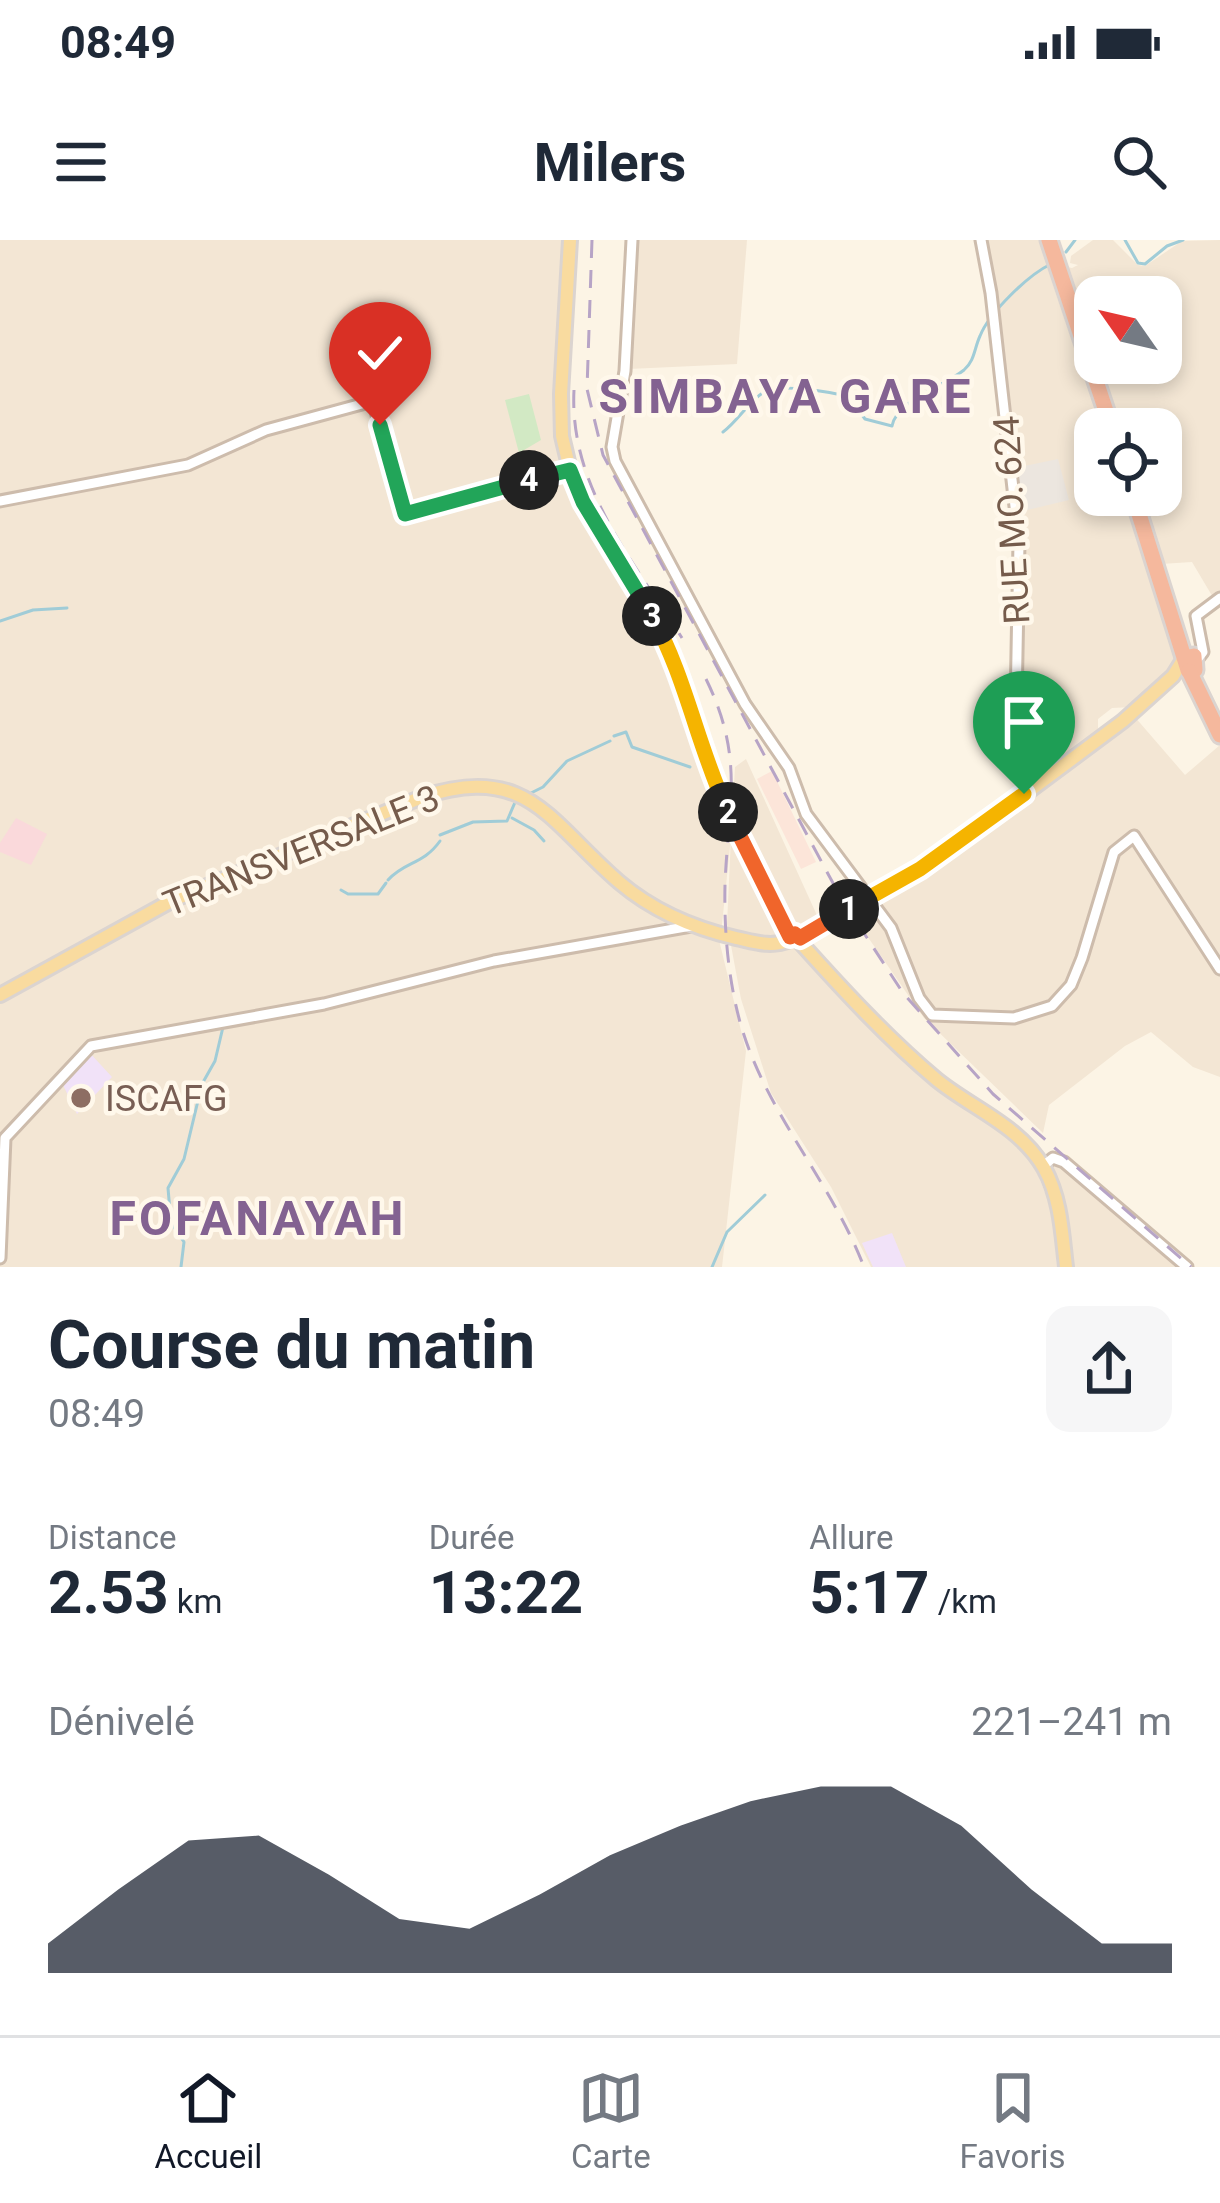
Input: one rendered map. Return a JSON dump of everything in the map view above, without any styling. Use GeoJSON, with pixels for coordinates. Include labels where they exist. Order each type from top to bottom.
{"type":"FeatureCollection","features":[{"type":"Feature","properties":{"kind":"highway"},"geometry":{"type":"LineString","coordinates":[[1051,240],[1107,408]]}},
{"type":"Feature","properties":{"kind":"highway"},"geometry":{"type":"LineString","coordinates":[[1142,516],[1188,665],[1220,731]]}},
{"type":"Feature","properties":{"kind":"main road"},"geometry":{"type":"LineString","coordinates":[[572,240],[561,394],[562,436],[570,470],[583,502],[657,625],[717,787],[795,939],[837,991],[909,1060],[1030,1155],[1053,1201],[1064,1267]]}},
{"type":"Feature","properties":{"kind":"main road"},"geometry":{"type":"LineString","coordinates":[[572,240],[565,414],[575,471],[587,500],[662,625],[716,773],[795,939],[912,1058],[1021,1139],[1043,1166],[1061,1215],[1064,1267]]}},
{"type":"Feature","properties":{"kind":"main road"},"geometry":{"type":"LineString","coordinates":[[795,939],[920,869],[1123,721],[1188,665]]}},
{"type":"Feature","properties":{"kind":"main road","name":"TRANSVERSALE 3"},"geometry":{"type":"LineString","coordinates":[[0,995],[173,900],[422,796],[464,785],[496,788],[532,801],[620,883],[691,926],[766,945],[795,939]]}},
{"type":"Feature","properties":{"kind":"street"},"geometry":{"type":"LineString","coordinates":[[632,240],[625,371],[612,447],[615,461],[745,704],[789,768],[806,814],[892,928],[919,998],[932,1016],[1014,1018],[1046,1010],[1072,985],[1114,852],[1134,836],[1220,969]]}},
{"type":"Feature","properties":{"kind":"street","name":"RUE MO. 624"},"geometry":{"type":"LineString","coordinates":[[981,240],[1019,542],[1016,707],[1024,794]]}},
{"type":"Feature","properties":{"kind":"street"},"geometry":{"type":"LineString","coordinates":[[0,501],[188,465],[266,430],[373,401],[405,514],[570,470]]}},
{"type":"Feature","properties":{"kind":"street"},"geometry":{"type":"LineString","coordinates":[[1188,665],[1203,652],[1196,616],[1220,598]]}},
{"type":"Feature","properties":{"kind":"street"},"geometry":{"type":"LineString","coordinates":[[0,1258],[5,1138],[89,1047],[324,1004],[494,962],[691,926]]}},
{"type":"Feature","properties":{"kind":"street"},"geometry":{"type":"LineString","coordinates":[[1043,1166],[1053,1158],[1075,1170],[1187,1267]]}},
{"type":"Feature","properties":{"kind":"shaded area"},"geometry":{"type":"Polygon","coordinates":[[[0,240],[566,240],[557,418],[568,480],[668,658],[730,821],[731,836],[735,767],[746,759],[820,922],[794,939],[850,1006],[930,1081],[999,1130],[1033,1163],[1053,1212],[1057,1267],[871,1267],[831,1187],[771,1093],[741,999],[727,924],[731,837],[720,944],[746,1051],[722,1267],[0,1267],[0,240]]]}},
{"type":"Feature","properties":{"kind":"shaded area"},"geometry":{"type":"Polygon","coordinates":[[[634,240],[747,240],[737,364],[629,369],[634,240]]]}},
{"type":"Feature","properties":{"kind":"shaded area"},"geometry":{"type":"Polygon","coordinates":[[[985,240],[1047,240],[1074,321],[1074,384],[1095,384],[1103,408],[1074,408],[1074,516],[1138,516],[1171,612],[1178,665],[1132,707],[1112,708],[1098,719],[1098,735],[1037,778],[1027,780],[1019,743],[1018,574],[1011,452],[985,240]]]}},
{"type":"Feature","properties":{"kind":"shaded area"},"geometry":{"type":"Polygon","coordinates":[[[1093,240],[1113,240],[1138,265],[1145,266],[1182,241],[1220,240],[1220,596],[1214,599],[1192,562],[1161,564],[1149,529],[1147,516],[1182,516],[1182,408],[1114,408],[1106,384],[1182,384],[1182,276],[1074,276],[1074,295],[1063,266],[1078,265],[1070,263],[1071,256],[1093,240]]]}},
{"type":"Feature","properties":{"kind":"shaded area"},"geometry":{"type":"Polygon","coordinates":[[[1058,459],[1069,500],[1019,512],[1015,468],[1058,459]]]}},
{"type":"Feature","properties":{"kind":"shaded area"},"geometry":{"type":"Polygon","coordinates":[[[1134,716],[1185,775],[1220,745],[1220,1077],[1193,1067],[1151,1032],[1125,1046],[1049,1105],[1043,1133],[924,1018],[856,920],[856,909],[1134,716]]]}},
{"type":"Feature","properties":{"kind":"shaded area"},"geometry":{"type":"Polygon","coordinates":[[[772,771],[816,862],[801,869],[757,779],[772,771]]]}},
{"type":"Feature","properties":{"kind":"shaded area"},"geometry":{"type":"Polygon","coordinates":[[[16,818],[47,834],[31,865],[0,852],[0,843],[16,818]]]}},
{"type":"Feature","properties":{"kind":"shaded area","name":"ISCAFG"},"geometry":{"type":"Polygon","coordinates":[[[89,1052],[112,1077],[77,1114],[62,1083],[89,1052]]]}},
{"type":"Feature","properties":{"kind":"shaded area"},"geometry":{"type":"Polygon","coordinates":[[[1063,1163],[1184,1267],[1066,1267],[1050,1168],[1063,1163]]]}},
{"type":"Feature","properties":{"kind":"shaded area"},"geometry":{"type":"Polygon","coordinates":[[[892,1233],[906,1267],[873,1267],[862,1243],[892,1233]]]}},
{"type":"Feature","properties":{"kind":"green space"},"geometry":{"type":"Polygon","coordinates":[[[529,394],[541,440],[519,453],[505,400],[529,394]]]}},
{"type":"Feature","properties":{"kind":"waterway"},"geometry":{"type":"LineString","coordinates":[[1066,252],[1075,240]]}},
{"type":"Feature","properties":{"kind":"waterway"},"geometry":{"type":"LineString","coordinates":[[1125,240],[1138,263],[1145,264],[1183,240]]}},
{"type":"Feature","properties":{"kind":"waterway"},"geometry":{"type":"LineString","coordinates":[[723,432],[764,392],[781,388],[849,397],[865,419],[892,426],[911,401],[964,370],[1000,306],[1051,264]]}},
{"type":"Feature","properties":{"kind":"waterway"},"geometry":{"type":"LineString","coordinates":[[0,621],[33,610],[67,608]]}},
{"type":"Feature","properties":{"kind":"waterway"},"geometry":{"type":"LineString","coordinates":[[614,736],[626,732],[632,747],[690,767]]}},
{"type":"Feature","properties":{"kind":"waterway"},"geometry":{"type":"LineString","coordinates":[[529,794],[543,787],[567,761],[610,741]]}},
{"type":"Feature","properties":{"kind":"waterway"},"geometry":{"type":"LineString","coordinates":[[440,835],[473,822],[507,821],[516,800]]}},
{"type":"Feature","properties":{"kind":"waterway"},"geometry":{"type":"LineString","coordinates":[[512,818],[544,841]]}},
{"type":"Feature","properties":{"kind":"waterway"},"geometry":{"type":"LineString","coordinates":[[388,880],[440,841]]}},
{"type":"Feature","properties":{"kind":"waterway"},"geometry":{"type":"LineString","coordinates":[[341,890],[378,894],[386,883]]}},
{"type":"Feature","properties":{"kind":"waterway"},"geometry":{"type":"LineString","coordinates":[[181,1267],[184,1242],[171,1223],[168,1188],[184,1159],[202,1084],[215,1061],[223,1027]]}},
{"type":"Feature","properties":{"kind":"waterway"},"geometry":{"type":"LineString","coordinates":[[712,1267],[727,1232],[765,1195]]}},
{"type":"Feature","properties":{"kind":"railway"},"geometry":{"type":"LineString","coordinates":[[592,240],[587,389],[603,455],[841,898],[903,993],[993,1094],[1191,1267]]}},
{"type":"Feature","properties":{"kind":"railway"},"geometry":{"type":"LineString","coordinates":[[574,390],[575,425],[593,490],[625,551],[682,638]]}},
{"type":"Feature","properties":{"kind":"railway"},"geometry":{"type":"LineString","coordinates":[[706,679],[730,758],[725,919],[740,1022],[765,1086],[864,1267]]}},
{"type":"Feature","properties":{"kind":"place","name":"ISCAFG"},"geometry":{"type":"Point","coordinates":[81,1098]}},
{"type":"Feature","properties":{"kind":"district","name":"SIMBAYA GARE"},"geometry":{"type":"Point","coordinates":[786,396]}},
{"type":"Feature","properties":{"kind":"district","name":"FOFANAYAH"},"geometry":{"type":"Point","coordinates":[258,1218]}},
{"type":"Feature","properties":{"kind":"route"},"geometry":{"type":"LineString","coordinates":[[380,425],[405,514],[570,470],[583,502],[657,625],[703,754],[790,937],[800,938],[920,869],[1024,794]]}}]}
